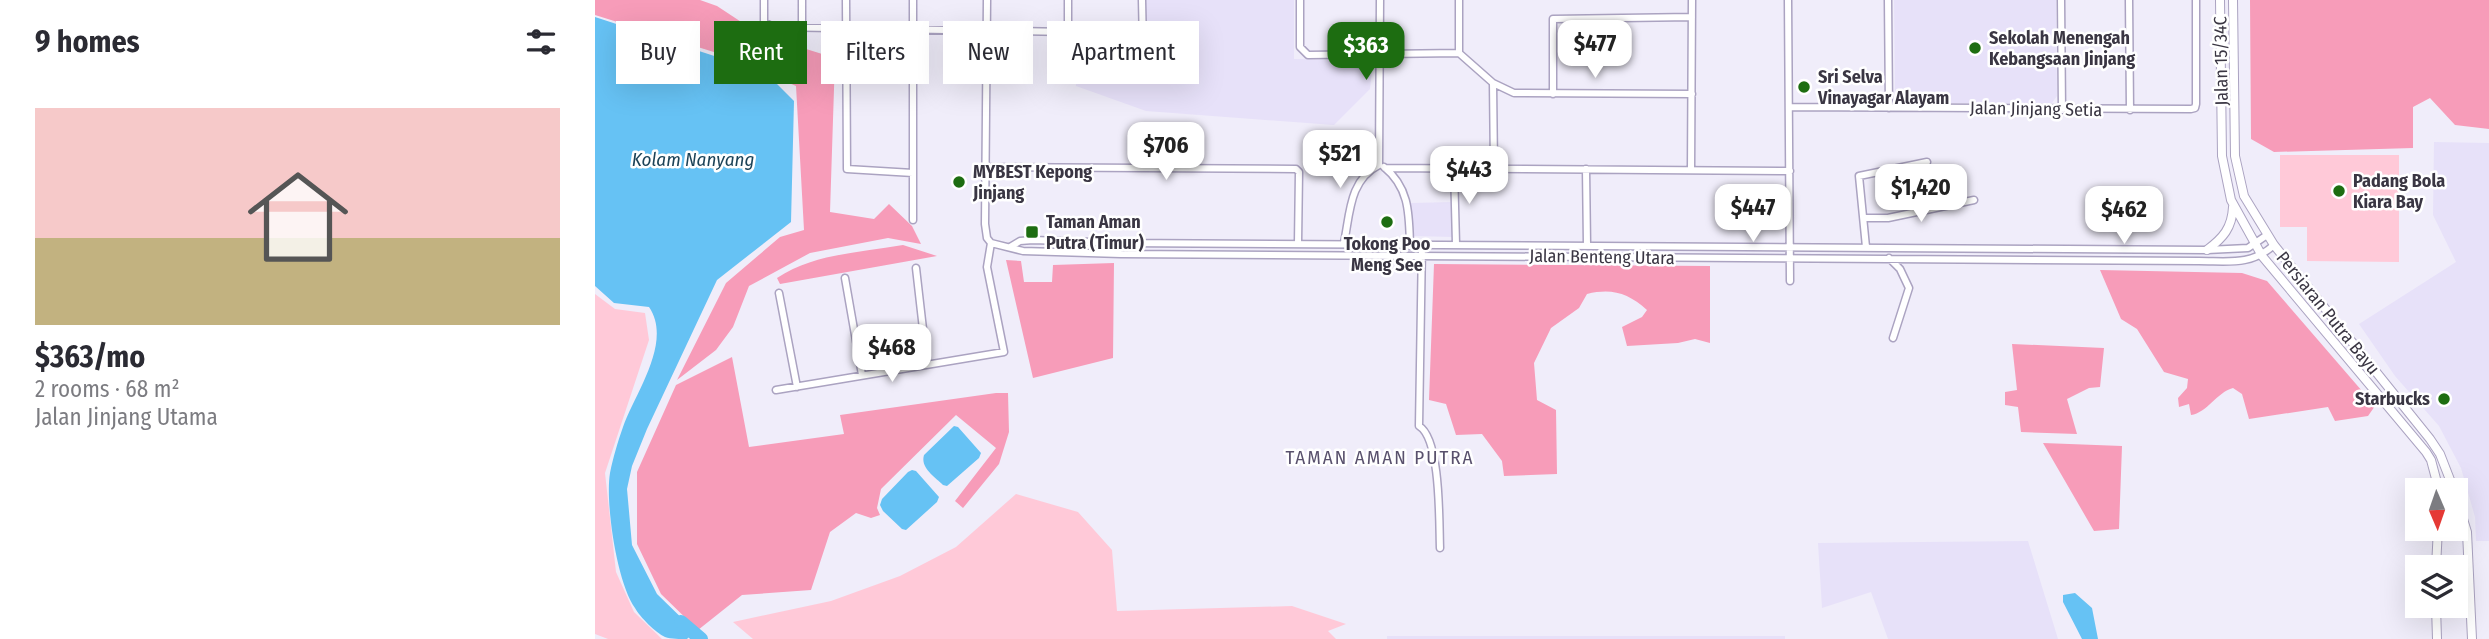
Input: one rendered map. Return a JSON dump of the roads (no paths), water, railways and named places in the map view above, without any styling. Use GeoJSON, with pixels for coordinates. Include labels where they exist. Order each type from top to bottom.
{"type":"FeatureCollection","features":[{"type":"Feature","properties":{"kind":"street"},"geometry":{"type":"LineString","coordinates":[[764,0],[764,21]]}},
{"type":"Feature","properties":{"kind":"street"},"geometry":{"type":"LineString","coordinates":[[802,0],[802,21]]}},
{"type":"Feature","properties":{"kind":"street"},"geometry":{"type":"LineString","coordinates":[[846,0],[846,21]]}},
{"type":"Feature","properties":{"kind":"street"},"geometry":{"type":"LineString","coordinates":[[913,0],[913,21]]}},
{"type":"Feature","properties":{"kind":"street"},"geometry":{"type":"LineString","coordinates":[[987,0],[987,21]]}},
{"type":"Feature","properties":{"kind":"street"},"geometry":{"type":"LineString","coordinates":[[1068,0],[1068,21]]}},
{"type":"Feature","properties":{"kind":"street"},"geometry":{"type":"LineString","coordinates":[[1142,0],[1142,21]]}},
{"type":"Feature","properties":{"kind":"street"},"geometry":{"type":"LineString","coordinates":[[1300,0],[1300,47],[1308,55],[1459,53],[1493,83],[1514,93],[1692,94]]}},
{"type":"Feature","properties":{"kind":"street"},"geometry":{"type":"LineString","coordinates":[[1380,0],[1382,166],[1402,188],[1408,202],[1411,255]]}},
{"type":"Feature","properties":{"kind":"street"},"geometry":{"type":"LineString","coordinates":[[1459,0],[1459,53]]}},
{"type":"Feature","properties":{"kind":"street"},"geometry":{"type":"LineString","coordinates":[[1691,170],[1692,0]]}},
{"type":"Feature","properties":{"kind":"street"},"geometry":{"type":"LineString","coordinates":[[1788,0],[1790,281]]}},
{"type":"Feature","properties":{"kind":"street"},"geometry":{"type":"LineString","coordinates":[[1888,0],[1889,107]]}},
{"type":"Feature","properties":{"kind":"street"},"geometry":{"type":"LineString","coordinates":[[2061,0],[2062,110]]}},
{"type":"Feature","properties":{"kind":"street"},"geometry":{"type":"LineString","coordinates":[[2129,0],[2130,110]]}},
{"type":"Feature","properties":{"kind":"street","name":"Jalan Jinjang Setia"},"geometry":{"type":"LineString","coordinates":[[1789,107],[2062,110],[2195,108],[2196,0]]}},
{"type":"Feature","properties":{"kind":"street","name":"Jalan 15/34C"},"geometry":{"type":"LineString","coordinates":[[2220,0],[2222,123]]}},
{"type":"Feature","properties":{"kind":"street","name":"Jalan 15/34C"},"geometry":{"type":"LineString","coordinates":[[2233,0],[2234,122]]}},
{"type":"Feature","properties":{"kind":"street"},"geometry":{"type":"LineString","coordinates":[[1553,94],[1553,19],[1692,17]]}},
{"type":"Feature","properties":{"kind":"street"},"geometry":{"type":"LineString","coordinates":[[1493,83],[1494,169]]}},
{"type":"Feature","properties":{"kind":"street"},"geometry":{"type":"LineString","coordinates":[[846,84],[846,165],[850,171],[913,173]]}},
{"type":"Feature","properties":{"kind":"street"},"geometry":{"type":"LineString","coordinates":[[913,84],[913,220]]}},
{"type":"Feature","properties":{"kind":"street"},"geometry":{"type":"LineString","coordinates":[[776,390],[1004,352],[987,267],[991,243],[987,238],[985,224],[987,84]]}},
{"type":"Feature","properties":{"kind":"street","name":"Persiaran Putra Bayu"},"geometry":{"type":"LineString","coordinates":[[2234,122],[2238,177],[2250,208],[2274,245],[2423,429],[2440,454],[2449,478]]}},
{"type":"Feature","properties":{"kind":"street","name":"Persiaran Putra Bayu"},"geometry":{"type":"LineString","coordinates":[[2222,123],[2223,166],[2233,205],[2262,256],[2426,452],[2436,478]]}},
{"type":"Feature","properties":{"kind":"street"},"geometry":{"type":"LineString","coordinates":[[1866,247],[1859,176],[1927,162]]}},
{"type":"Feature","properties":{"kind":"street"},"geometry":{"type":"LineString","coordinates":[[1343,243],[1352,197],[1359,181],[1369,170],[1382,166],[1790,171]]}},
{"type":"Feature","properties":{"kind":"street"},"geometry":{"type":"LineString","coordinates":[[986,167],[1296,169],[1299,172],[1298,243]]}},
{"type":"Feature","properties":{"kind":"street"},"geometry":{"type":"LineString","coordinates":[[1454,168],[1456,244]]}},
{"type":"Feature","properties":{"kind":"street"},"geometry":{"type":"LineString","coordinates":[[1586,169],[1587,245]]}},
{"type":"Feature","properties":{"kind":"street"},"geometry":{"type":"LineString","coordinates":[[1864,218],[1888,218],[1974,200]]}},
{"type":"Feature","properties":{"kind":"street"},"geometry":{"type":"LineString","coordinates":[[2207,250],[2225,234],[2230,225],[2233,205]]}},
{"type":"Feature","properties":{"kind":"street","name":"Jalan Benteng Utara"},"geometry":{"type":"LineString","coordinates":[[991,243],[1002,248],[1020,241],[1033,240],[2240,250],[2267,235]]}},
{"type":"Feature","properties":{"kind":"street"},"geometry":{"type":"LineString","coordinates":[[1422,244],[1419,426],[1428,435],[1437,483],[1440,548]]}},
{"type":"Feature","properties":{"kind":"street"},"geometry":{"type":"LineString","coordinates":[[2262,256],[2274,245]]}},
{"type":"Feature","properties":{"kind":"street"},"geometry":{"type":"LineString","coordinates":[[1716,246],[1716,258]]}},
{"type":"Feature","properties":{"kind":"street","name":"Jalan Benteng Utara"},"geometry":{"type":"LineString","coordinates":[[1010,247],[1023,251],[1121,254],[2237,261],[2262,256]]}},
{"type":"Feature","properties":{"kind":"street"},"geometry":{"type":"LineString","coordinates":[[1887,257],[1900,269],[1909,288],[1893,338]]}},
{"type":"Feature","properties":{"kind":"street"},"geometry":{"type":"LineString","coordinates":[[916,268],[927,364]]}},
{"type":"Feature","properties":{"kind":"street"},"geometry":{"type":"LineString","coordinates":[[845,278],[862,375]]}},
{"type":"Feature","properties":{"kind":"street"},"geometry":{"type":"LineString","coordinates":[[779,293],[797,387]]}},
{"type":"Feature","properties":{"kind":"street","name":"Persiaran Putra Bayu"},"geometry":{"type":"LineString","coordinates":[[2467,541],[2472,639]]}},
{"type":"Feature","properties":{"kind":"street"},"geometry":{"type":"LineString","coordinates":[[2437,618],[2437,639]]}},
{"type":"Feature","properties":{"kind":"water","name":"Kolam Nanyang"},"geometry":{"type":"Polygon","coordinates":[[[595,17],[616,24],[616,84],[700,84],[700,51],[714,56],[714,84],[777,84],[794,101],[791,222],[717,280],[647,429],[632,466],[627,489],[632,545],[657,594],[695,631],[687,639],[665,637],[637,612],[618,562],[609,503],[610,473],[616,450],[654,351],[657,336],[655,321],[649,307],[614,303],[595,286],[595,17]]]}},
{"type":"Feature","properties":{"kind":"water"},"geometry":{"type":"Polygon","coordinates":[[[954,426],[958,427],[981,453],[979,458],[947,486],[929,472],[923,460],[924,455],[954,426]]]}},
{"type":"Feature","properties":{"kind":"water"},"geometry":{"type":"Polygon","coordinates":[[[912,470],[916,471],[939,497],[937,502],[906,530],[883,511],[880,505],[882,499],[912,470]]]}},
{"type":"Feature","properties":{"kind":"water"},"geometry":{"type":"Polygon","coordinates":[[[2075,593],[2092,608],[2098,639],[2082,639],[2063,602],[2063,595],[2075,593]]]}},
{"type":"Feature","properties":{"kind":"waterway"},"geometry":{"type":"LineString","coordinates":[[681,622],[701,639]]}},
{"type":"Feature","properties":{"kind":"place","name":"Sekolah Menengah Kebangsaan Jinjang"},"geometry":{"type":"Point","coordinates":[1975,48]}},
{"type":"Feature","properties":{"kind":"place","name":"Sri Selva Vinayagar Alayam"},"geometry":{"type":"Point","coordinates":[1804,87]}},
{"type":"Feature","properties":{"kind":"place","name":"MYBEST Kepong Jinjang"},"geometry":{"type":"Point","coordinates":[959,182]}},
{"type":"Feature","properties":{"kind":"place","name":"Padang Bola Kiara Bay"},"geometry":{"type":"Point","coordinates":[2339,191]}},
{"type":"Feature","properties":{"kind":"place","name":"Tokong Poo Meng See"},"geometry":{"type":"Point","coordinates":[1387,222]}},
{"type":"Feature","properties":{"kind":"place","name":"Taman Aman Putra (Timur)"},"geometry":{"type":"Point","coordinates":[1032,232]}},
{"type":"Feature","properties":{"kind":"place","name":"Starbucks"},"geometry":{"type":"Point","coordinates":[2444,399]}},
{"type":"Feature","properties":{"kind":"district","name":"TAMAN AMAN PUTRA"},"geometry":{"type":"Point","coordinates":[1380,457]}}]}
